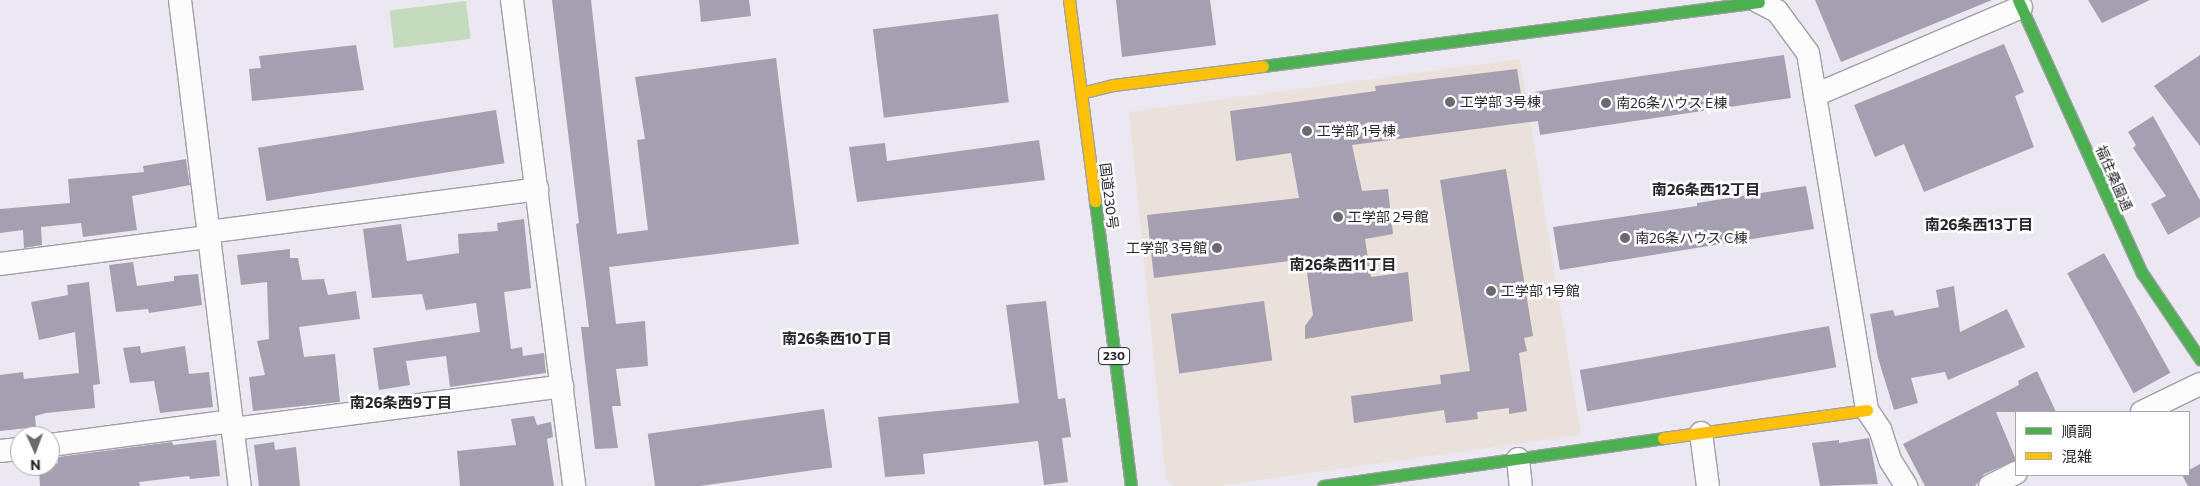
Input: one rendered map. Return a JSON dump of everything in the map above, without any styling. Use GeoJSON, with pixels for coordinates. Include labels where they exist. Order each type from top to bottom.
{"type":"FeatureCollection","features":[{"type":"Feature","properties":{"kind":"main road","name":"国道230号"},"geometry":{"type":"LineString","coordinates":[[1069,0],[1131,486]]}},
{"type":"Feature","properties":{"kind":"main road"},"geometry":{"type":"LineString","coordinates":[[1081,94],[1113,86],[1758,1]]}},
{"type":"Feature","properties":{"kind":"main road","name":"福住桑園通"},"geometry":{"type":"LineString","coordinates":[[2019,3],[2142,273],[2200,359]]}},
{"type":"Feature","properties":{"kind":"main road"},"geometry":{"type":"LineString","coordinates":[[1323,486],[1360,484],[1518,459],[1867,410]]}},
{"type":"Feature","properties":{"kind":"street"},"geometry":{"type":"LineString","coordinates":[[180,0],[232,425],[234,485]]}},
{"type":"Feature","properties":{"kind":"street"},"geometry":{"type":"LineString","coordinates":[[512,0],[574,486]]}},
{"type":"Feature","properties":{"kind":"street"},"geometry":{"type":"LineString","coordinates":[[1758,1],[1776,11],[1808,53],[1867,410],[1880,429],[1890,460],[1906,486]]}},
{"type":"Feature","properties":{"kind":"street"},"geometry":{"type":"LineString","coordinates":[[1815,95],[2019,3]]}},
{"type":"Feature","properties":{"kind":"street"},"geometry":{"type":"LineString","coordinates":[[0,264],[537,189]]}},
{"type":"Feature","properties":{"kind":"street"},"geometry":{"type":"LineString","coordinates":[[2144,411],[2200,384]]}},
{"type":"Feature","properties":{"kind":"street"},"geometry":{"type":"LineString","coordinates":[[60,444],[562,386]]}},
{"type":"Feature","properties":{"kind":"street"},"geometry":{"type":"LineString","coordinates":[[1702,433],[1708,486]]}},
{"type":"Feature","properties":{"kind":"street"},"geometry":{"type":"LineString","coordinates":[[1518,459],[1521,486]]}},
{"type":"Feature","properties":{"kind":"street"},"geometry":{"type":"LineString","coordinates":[[1990,486],[2015,474]]}},
{"type":"Feature","properties":{"kind":"shaded area"},"geometry":{"type":"Polygon","coordinates":[[[1520,59],[1581,435],[1216,486],[1174,486],[1166,479],[1129,112],[1520,59]]]}},
{"type":"Feature","properties":{"kind":"green space"},"geometry":{"type":"Polygon","coordinates":[[[466,1],[471,39],[394,48],[390,10],[466,1]]]}},
{"type":"Feature","properties":{"kind":"building"},"geometry":{"type":"Polygon","coordinates":[[[552,0],[591,0],[617,234],[648,230],[637,140],[645,139],[635,77],[776,58],[799,244],[609,267],[616,324],[645,321],[648,366],[616,369],[621,406],[612,406],[618,448],[595,449],[581,327],[589,327],[576,224],[579,223],[552,0]]]}},
{"type":"Feature","properties":{"kind":"building"},"geometry":{"type":"Polygon","coordinates":[[[699,0],[749,0],[751,16],[701,22],[699,0]]]}},
{"type":"Feature","properties":{"kind":"building"},"geometry":{"type":"Polygon","coordinates":[[[1116,0],[1210,0],[1216,45],[1122,57],[1116,0]]]}},
{"type":"Feature","properties":{"kind":"building"},"geometry":{"type":"Polygon","coordinates":[[[1815,0],[1992,0],[1841,62],[1815,0]]]}},
{"type":"Feature","properties":{"kind":"building"},"geometry":{"type":"Polygon","coordinates":[[[2088,0],[2150,0],[2102,23],[2088,0]]]}},
{"type":"Feature","properties":{"kind":"building"},"geometry":{"type":"Polygon","coordinates":[[[998,14],[1009,102],[884,118],[873,29],[998,14]]]}},
{"type":"Feature","properties":{"kind":"building"},"geometry":{"type":"Polygon","coordinates":[[[2004,44],[2024,92],[2015,96],[2034,147],[1924,192],[1904,144],[1875,157],[1854,105],[2004,44]]]}},
{"type":"Feature","properties":{"kind":"building"},"geometry":{"type":"Polygon","coordinates":[[[356,45],[364,90],[252,101],[249,69],[261,68],[259,56],[356,45]]]}},
{"type":"Feature","properties":{"kind":"building"},"geometry":{"type":"Polygon","coordinates":[[[1784,55],[1791,98],[1540,135],[1538,121],[1352,145],[1362,191],[1388,189],[1393,234],[1365,239],[1371,277],[1408,272],[1413,321],[1305,339],[1305,326],[1313,315],[1305,259],[1154,278],[1147,215],[1299,198],[1291,153],[1236,161],[1230,111],[1376,91],[1375,86],[1517,69],[1521,94],[1784,55]]]}},
{"type":"Feature","properties":{"kind":"building"},"geometry":{"type":"Polygon","coordinates":[[[2200,55],[2200,146],[2154,86],[2200,55]]]}},
{"type":"Feature","properties":{"kind":"building"},"geometry":{"type":"Polygon","coordinates":[[[496,110],[504,163],[266,201],[258,148],[496,110]]]}},
{"type":"Feature","properties":{"kind":"building"},"geometry":{"type":"Polygon","coordinates":[[[2153,116],[2200,200],[2200,217],[2168,235],[2151,204],[2166,196],[2133,148],[2136,145],[2128,132],[2153,116]]]}},
{"type":"Feature","properties":{"kind":"building"},"geometry":{"type":"Polygon","coordinates":[[[1039,140],[1045,180],[857,202],[849,147],[885,143],[887,161],[1039,140]]]}},
{"type":"Feature","properties":{"kind":"building"},"geometry":{"type":"Polygon","coordinates":[[[186,159],[190,185],[132,196],[137,230],[83,237],[81,223],[41,227],[42,245],[24,248],[23,230],[0,233],[0,209],[70,203],[68,179],[144,172],[143,166],[186,159]]]}},
{"type":"Feature","properties":{"kind":"building","name":"工学部 1号館"},"geometry":{"type":"Polygon","coordinates":[[[1506,169],[1533,336],[1524,338],[1527,351],[1519,353],[1527,411],[1509,414],[1509,408],[1477,412],[1478,419],[1446,423],[1444,410],[1354,423],[1351,396],[1441,384],[1440,375],[1470,371],[1440,180],[1506,169]]]}},
{"type":"Feature","properties":{"kind":"building"},"geometry":{"type":"Polygon","coordinates":[[[1806,186],[1814,229],[1560,270],[1553,227],[1697,206],[1697,203],[1806,186]]]}},
{"type":"Feature","properties":{"kind":"building"},"geometry":{"type":"Polygon","coordinates":[[[524,219],[531,288],[504,292],[511,349],[522,347],[523,356],[544,353],[546,373],[450,387],[446,356],[406,361],[410,385],[379,390],[373,348],[480,332],[476,303],[426,310],[422,294],[372,298],[363,229],[401,224],[407,261],[459,253],[458,234],[498,231],[497,223],[524,219]]]}},
{"type":"Feature","properties":{"kind":"building"},"geometry":{"type":"Polygon","coordinates":[[[290,249],[290,258],[298,258],[302,280],[324,279],[328,295],[356,291],[360,319],[299,327],[304,357],[335,354],[340,402],[253,411],[249,377],[265,375],[257,341],[269,339],[267,282],[241,285],[237,255],[290,249]]]}},
{"type":"Feature","properties":{"kind":"building"},"geometry":{"type":"Polygon","coordinates":[[[2104,253],[2170,373],[2134,393],[2067,273],[2104,253]]]}},
{"type":"Feature","properties":{"kind":"building"},"geometry":{"type":"Polygon","coordinates":[[[133,262],[137,286],[174,281],[174,276],[198,274],[202,305],[149,313],[148,309],[116,312],[109,265],[133,262]]]}},
{"type":"Feature","properties":{"kind":"building"},"geometry":{"type":"Polygon","coordinates":[[[89,282],[100,384],[93,385],[95,408],[46,413],[35,416],[36,426],[10,426],[10,430],[0,431],[0,375],[23,372],[24,379],[79,373],[75,332],[39,340],[31,302],[68,295],[67,285],[89,282]]]}},
{"type":"Feature","properties":{"kind":"building"},"geometry":{"type":"Polygon","coordinates":[[[1954,286],[1960,332],[2007,309],[2025,347],[1948,380],[1945,372],[1911,378],[1918,403],[1894,410],[1878,358],[1870,314],[1893,310],[1895,316],[1939,307],[1936,290],[1954,286]]]}},
{"type":"Feature","properties":{"kind":"building"},"geometry":{"type":"Polygon","coordinates":[[[1046,301],[1058,399],[1065,398],[1071,437],[1062,438],[1068,482],[1044,485],[1038,441],[923,454],[925,474],[885,477],[878,417],[1019,403],[1006,305],[1046,301]]]}},
{"type":"Feature","properties":{"kind":"building"},"geometry":{"type":"Polygon","coordinates":[[[1264,301],[1272,360],[1179,373],[1171,314],[1264,301]]]}},
{"type":"Feature","properties":{"kind":"building"},"geometry":{"type":"Polygon","coordinates":[[[1829,326],[1836,367],[1587,411],[1580,370],[1829,326]]]}},
{"type":"Feature","properties":{"kind":"building"},"geometry":{"type":"Polygon","coordinates":[[[140,346],[141,353],[185,346],[189,374],[209,372],[213,407],[160,413],[154,381],[130,383],[123,348],[140,346]]]}},
{"type":"Feature","properties":{"kind":"building"},"geometry":{"type":"Polygon","coordinates":[[[2037,371],[2056,411],[1996,412],[2015,460],[1984,474],[1975,486],[1925,486],[1903,444],[2019,385],[2018,381],[2037,371]]]}},
{"type":"Feature","properties":{"kind":"building"},"geometry":{"type":"Polygon","coordinates":[[[824,409],[832,467],[700,486],[655,486],[648,434],[824,409]]]}},
{"type":"Feature","properties":{"kind":"building"},"geometry":{"type":"Polygon","coordinates":[[[534,416],[537,425],[551,422],[553,437],[547,439],[554,486],[460,486],[457,451],[516,445],[511,419],[534,416]]]}},
{"type":"Feature","properties":{"kind":"building"},"geometry":{"type":"Polygon","coordinates":[[[1869,438],[1878,484],[1820,486],[1812,443],[1839,440],[1839,443],[1869,438]]]}},
{"type":"Feature","properties":{"kind":"building"},"geometry":{"type":"Polygon","coordinates":[[[216,440],[220,476],[190,479],[189,476],[139,482],[140,486],[40,486],[39,476],[60,476],[60,457],[172,442],[173,445],[216,440]]]}},
{"type":"Feature","properties":{"kind":"building"},"geometry":{"type":"Polygon","coordinates":[[[274,442],[275,450],[296,447],[300,486],[259,486],[254,445],[274,442]]]}},
{"type":"Feature","properties":{"kind":"building"},"geometry":{"type":"Polygon","coordinates":[[[2200,464],[2200,486],[2188,486],[2183,476],[2190,476],[2190,469],[2200,464]]]}},
{"type":"Feature","properties":{"kind":"traffic: fast"},"geometry":{"type":"LineString","coordinates":[[2018,0],[2142,273],[2200,359]]}},
{"type":"Feature","properties":{"kind":"traffic: fast"},"geometry":{"type":"LineString","coordinates":[[1263,66],[1759,2]]}},
{"type":"Feature","properties":{"kind":"traffic: fast"},"geometry":{"type":"LineString","coordinates":[[1095,201],[1131,486]]}},
{"type":"Feature","properties":{"kind":"traffic: fast"},"geometry":{"type":"LineString","coordinates":[[1323,486],[1663,438]]}},
{"type":"Feature","properties":{"kind":"traffic: slow"},"geometry":{"type":"LineString","coordinates":[[1069,0],[1095,201]]}},
{"type":"Feature","properties":{"kind":"traffic: slow"},"geometry":{"type":"LineString","coordinates":[[1081,93],[1113,85],[1263,66]]}},
{"type":"Feature","properties":{"kind":"traffic: slow"},"geometry":{"type":"LineString","coordinates":[[1663,438],[1867,410]]}},
{"type":"Feature","properties":{"kind":"place","name":"工学部 3号棟"},"geometry":{"type":"Point","coordinates":[1450,102]}},
{"type":"Feature","properties":{"kind":"place","name":"南26条ハウス E棟"},"geometry":{"type":"Point","coordinates":[1606,103]}},
{"type":"Feature","properties":{"kind":"place","name":"工学部 1号棟"},"geometry":{"type":"Point","coordinates":[1307,131]}},
{"type":"Feature","properties":{"kind":"place","name":"工学部 2号館"},"geometry":{"type":"Point","coordinates":[1338,217]}},
{"type":"Feature","properties":{"kind":"place","name":"南26条ハウス C棟"},"geometry":{"type":"Point","coordinates":[1625,238]}},
{"type":"Feature","properties":{"kind":"place","name":"工学部 3号館"},"geometry":{"type":"Point","coordinates":[1217,248]}},
{"type":"Feature","properties":{"kind":"place","name":"工学部 1号館"},"geometry":{"type":"Point","coordinates":[1491,291]}},
{"type":"Feature","properties":{"kind":"district","name":"南26条西12丁目"},"geometry":{"type":"Point","coordinates":[1706,190]}},
{"type":"Feature","properties":{"kind":"district","name":"南26条西13丁目"},"geometry":{"type":"Point","coordinates":[1979,225]}},
{"type":"Feature","properties":{"kind":"district","name":"南26条西11丁目"},"geometry":{"type":"Point","coordinates":[1343,265]}},
{"type":"Feature","properties":{"kind":"district","name":"南26条西10丁目"},"geometry":{"type":"Point","coordinates":[837,339]}},
{"type":"Feature","properties":{"kind":"district","name":"南26条西9丁目"},"geometry":{"type":"Point","coordinates":[401,403]}}]}
